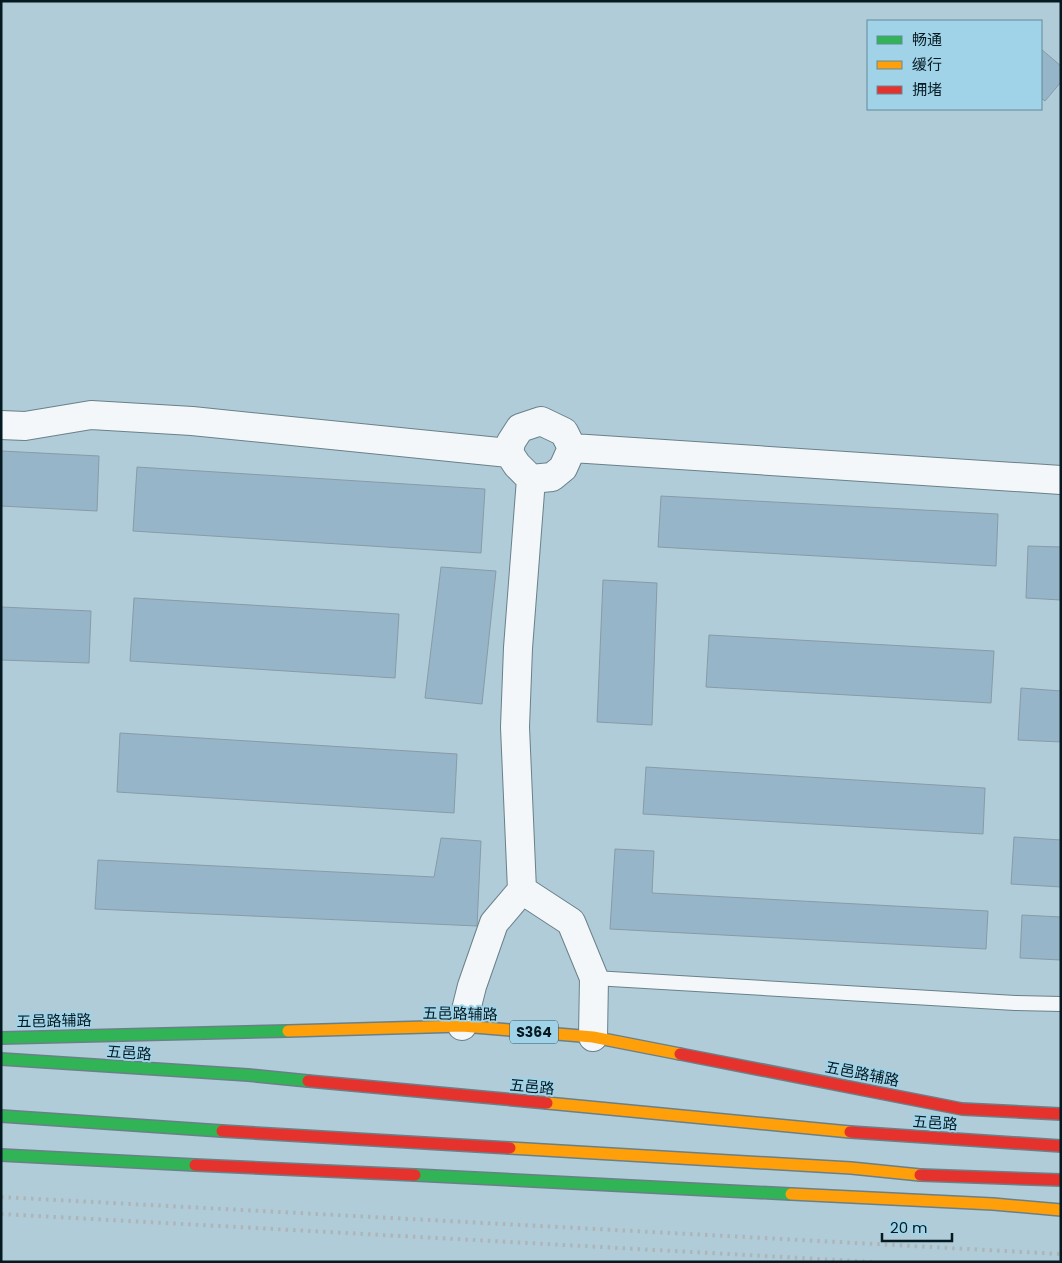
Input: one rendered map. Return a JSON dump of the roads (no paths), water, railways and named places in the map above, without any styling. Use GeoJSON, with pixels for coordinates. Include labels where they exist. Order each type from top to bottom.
{"type":"FeatureCollection","features":[{"type":"Feature","properties":{"kind":"main road","name":"五邑路辅路"},"geometry":{"type":"LineString","coordinates":[[1,1038],[462,1026],[593,1037],[962,1109],[1061,1114]]}},
{"type":"Feature","properties":{"kind":"main road","name":"五邑路"},"geometry":{"type":"LineString","coordinates":[[1,1059],[248,1076],[851,1132],[1061,1146]]}},
{"type":"Feature","properties":{"kind":"main road"},"geometry":{"type":"LineString","coordinates":[[1,1116],[245,1133],[851,1168],[932,1176],[1061,1180]]}},
{"type":"Feature","properties":{"kind":"main road"},"geometry":{"type":"LineString","coordinates":[[994,1142],[1061,1136]]}},
{"type":"Feature","properties":{"kind":"main road"},"geometry":{"type":"LineString","coordinates":[[1,1155],[993,1204],[1061,1210]]}},
{"type":"Feature","properties":{"kind":"main road"},"geometry":{"type":"LineString","coordinates":[[932,1176],[1006,1189]]}},
{"type":"Feature","properties":{"kind":"street"},"geometry":{"type":"LineString","coordinates":[[1,425],[25,426],[91,415],[192,421],[510,453]]}},
{"type":"Feature","properties":{"kind":"street"},"geometry":{"type":"LineString","coordinates":[[462,1026],[472,986],[494,924],[522,890],[515,728],[518,648],[531,479],[517,465],[510,453],[511,442],[520,428],[541,421],[564,432],[572,448]]}},
{"type":"Feature","properties":{"kind":"street"},"geometry":{"type":"LineString","coordinates":[[531,479],[552,477],[563,468],[572,448]]}},
{"type":"Feature","properties":{"kind":"street"},"geometry":{"type":"LineString","coordinates":[[572,448],[1061,480]]}},
{"type":"Feature","properties":{"kind":"street"},"geometry":{"type":"LineString","coordinates":[[522,890],[570,922],[594,978],[593,1037]]}},
{"type":"Feature","properties":{"kind":"lane"},"geometry":{"type":"LineString","coordinates":[[594,978],[1061,1004]]}},
{"type":"Feature","properties":{"kind":"railway"},"geometry":{"type":"LineString","coordinates":[[1,1197],[1061,1254]]}},
{"type":"Feature","properties":{"kind":"railway"},"geometry":{"type":"LineString","coordinates":[[1,1214],[874,1262]]}}]}
